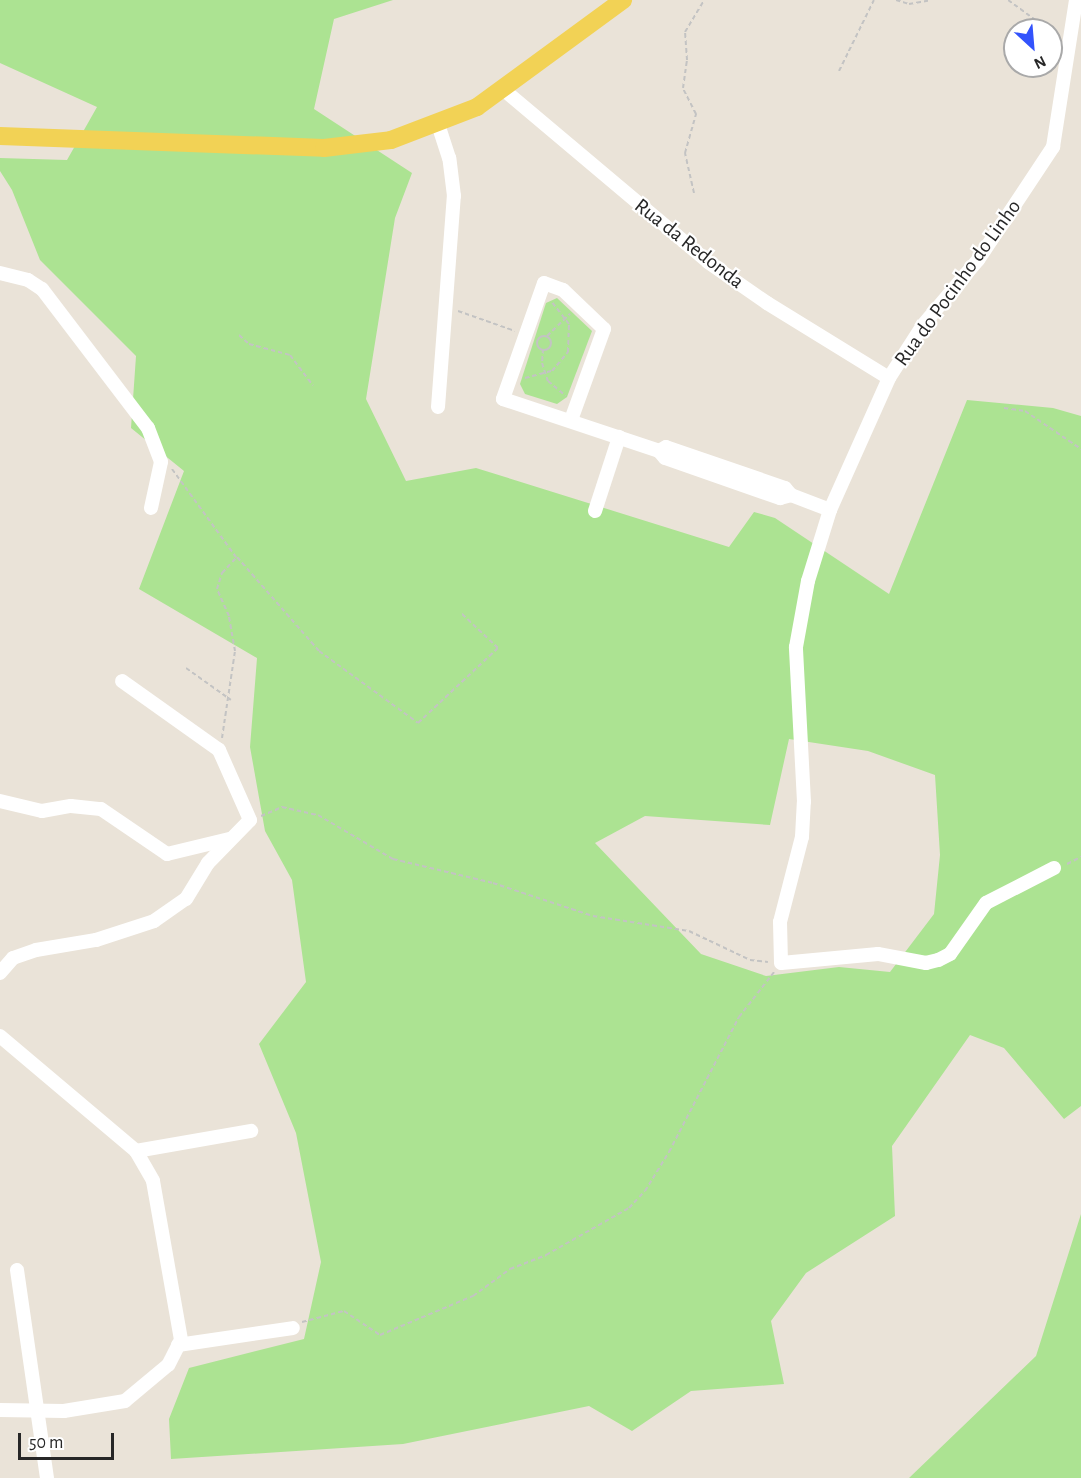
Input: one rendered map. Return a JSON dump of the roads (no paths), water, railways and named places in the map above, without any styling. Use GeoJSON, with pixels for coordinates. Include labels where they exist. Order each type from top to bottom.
{"type":"FeatureCollection","features":[{"type":"Feature","properties":{"kind":"main road"},"geometry":{"type":"LineString","coordinates":[[0,136],[324,148],[391,140],[438,124],[504,90],[623,0]]}},
{"type":"Feature","properties":{"kind":"street","name":"Rua do Pocinho do Linho"},"geometry":{"type":"LineString","coordinates":[[1054,868],[986,903],[950,954],[938,960],[926,963],[878,954],[781,963],[780,922],[802,837],[804,802],[796,647],[808,581],[830,510],[889,378],[923,325],[978,260],[1048,158],[1056,136],[1067,43],[1076,0]]}},
{"type":"Feature","properties":{"kind":"street","name":"Rua da Redonda"},"geometry":{"type":"LineString","coordinates":[[504,90],[708,262],[767,303],[889,378]]}},
{"type":"Feature","properties":{"kind":"street"},"geometry":{"type":"LineString","coordinates":[[438,124],[449,158],[454,196],[438,406]]}},
{"type":"Feature","properties":{"kind":"street"},"geometry":{"type":"LineString","coordinates":[[0,273],[28,280],[54,302],[104,366],[158,447],[160,462],[152,508]]}},
{"type":"Feature","properties":{"kind":"street"},"geometry":{"type":"LineString","coordinates":[[571,420],[604,329],[563,290],[544,283],[503,399],[620,437],[659,451],[665,458],[780,498],[791,495],[830,510]]}},
{"type":"Feature","properties":{"kind":"street"},"geometry":{"type":"LineString","coordinates":[[595,511],[620,437]]}},
{"type":"Feature","properties":{"kind":"street"},"geometry":{"type":"LineString","coordinates":[[0,973],[13,958],[36,950],[96,940],[154,921],[186,899],[229,838],[250,820],[219,750],[122,681]]}},
{"type":"Feature","properties":{"kind":"street"},"geometry":{"type":"LineString","coordinates":[[0,801],[42,811],[71,806],[101,809],[168,854],[229,838]]}},
{"type":"Feature","properties":{"kind":"street"},"geometry":{"type":"LineString","coordinates":[[0,1036],[136,1151],[153,1181],[181,1340],[168,1365],[125,1401],[98,1408],[0,1410]]}},
{"type":"Feature","properties":{"kind":"street"},"geometry":{"type":"LineString","coordinates":[[136,1151],[251,1131]]}},
{"type":"Feature","properties":{"kind":"street"},"geometry":{"type":"LineString","coordinates":[[17,1270],[47,1478]]}},
{"type":"Feature","properties":{"kind":"street"},"geometry":{"type":"LineString","coordinates":[[178,1345],[293,1328]]}}]}
